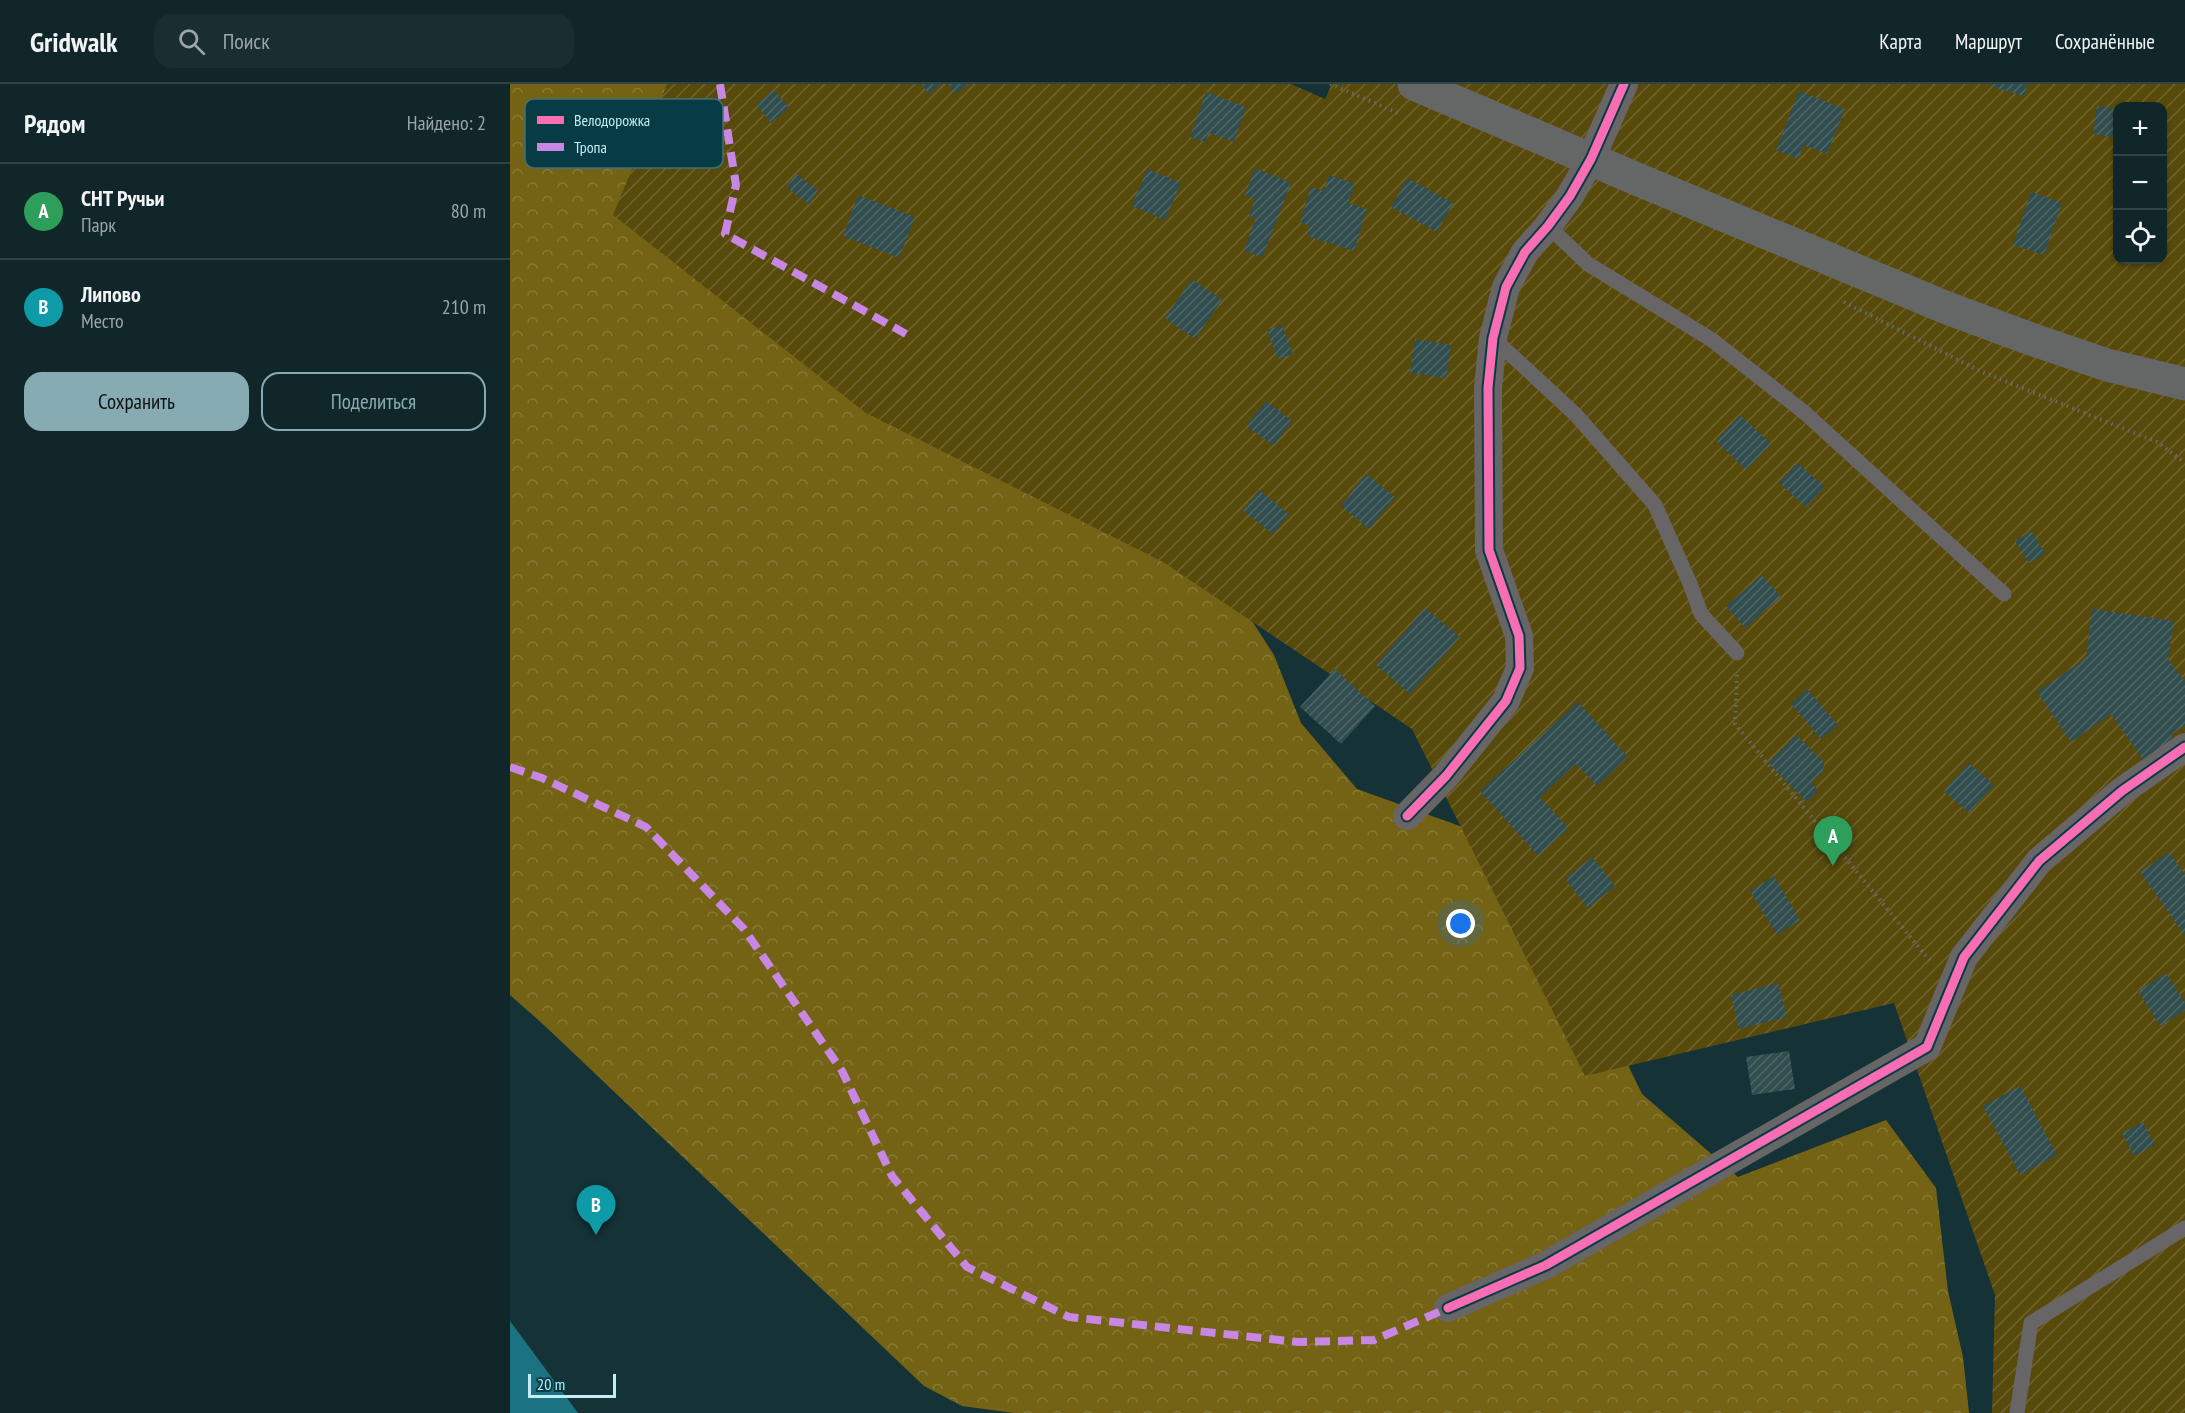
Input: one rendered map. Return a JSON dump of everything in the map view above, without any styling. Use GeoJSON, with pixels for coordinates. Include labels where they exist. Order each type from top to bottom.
{"type":"FeatureCollection","features":[{"type":"Feature","properties":{"kind":"main road"},"geometry":{"type":"LineString","coordinates":[[1414,84],[1947,308],[2107,365],[2185,384]]}},
{"type":"Feature","properties":{"kind":"street"},"geometry":{"type":"LineString","coordinates":[[1407,816],[1446,776],[1506,701],[1520,668],[1519,636],[1489,550],[1488,388],[1493,338],[1506,287],[1525,252],[1570,196],[1591,159],[1624,84]]}},
{"type":"Feature","properties":{"kind":"street"},"geometry":{"type":"LineString","coordinates":[[1448,1308],[1546,1265],[1927,1047],[1964,957],[2038,861],[2122,791],[2185,747]]}},
{"type":"Feature","properties":{"kind":"lane"},"geometry":{"type":"LineString","coordinates":[[1548,226],[1588,264],[1712,340],[1805,413],[2004,594]]}},
{"type":"Feature","properties":{"kind":"lane"},"geometry":{"type":"LineString","coordinates":[[1493,338],[1576,415],[1656,504],[1701,614],[1737,653]]}},
{"type":"Feature","properties":{"kind":"lane"},"geometry":{"type":"LineString","coordinates":[[2017,1413],[2031,1323],[2185,1228]]}},
{"type":"Feature","properties":{"kind":"path"},"geometry":{"type":"LineString","coordinates":[[1837,298],[1982,372],[2157,442],[2185,464]]}},
{"type":"Feature","properties":{"kind":"path"},"geometry":{"type":"LineString","coordinates":[[1737,653],[1735,724],[1952,987]]}},
{"type":"Feature","properties":{"kind":"green space"},"geometry":{"type":"Polygon","coordinates":[[[510,84],[704,84],[720,99],[525,99],[525,168],[723,168],[723,102],[1216,565],[1274,655],[1301,723],[1357,789],[1493,838],[1566,937],[1642,1094],[1738,1177],[1886,1120],[1936,1188],[1948,1291],[1963,1357],[1969,1413],[1014,1413],[962,1406],[924,1386],[510,995],[510,84]]]}},
{"type":"Feature","properties":{"kind":"shaded area"},"geometry":{"type":"Polygon","coordinates":[[[667,84],[1291,84],[1325,99],[1332,84],[2185,84],[2185,1413],[1992,1413],[1995,1295],[1894,1003],[1585,1076],[1412,729],[1163,562],[866,413],[613,215],[632,168],[723,168],[723,99],[661,99],[667,84]]]}},
{"type":"Feature","properties":{"kind":"water"},"geometry":{"type":"Polygon","coordinates":[[[510,1321],[578,1413],[510,1413],[510,1321]]]}},
{"type":"Feature","properties":{"kind":"building"},"geometry":{"type":"Polygon","coordinates":[[[922,84],[942,84],[928,94],[922,84]]]}},
{"type":"Feature","properties":{"kind":"building"},"geometry":{"type":"Polygon","coordinates":[[[948,84],[969,84],[955,94],[948,84]]]}},
{"type":"Feature","properties":{"kind":"building"},"geometry":{"type":"Polygon","coordinates":[[[1993,84],[2028,84],[2024,96],[1992,87],[1993,84]]]}},
{"type":"Feature","properties":{"kind":"building"},"geometry":{"type":"Polygon","coordinates":[[[774,90],[789,108],[771,123],[756,105],[774,90]]]}},
{"type":"Feature","properties":{"kind":"building"},"geometry":{"type":"Polygon","coordinates":[[[1799,91],[1845,109],[1827,154],[1804,145],[1798,159],[1776,150],[1799,91]]]}},
{"type":"Feature","properties":{"kind":"building"},"geometry":{"type":"Polygon","coordinates":[[[1206,92],[1246,107],[1234,142],[1209,133],[1205,142],[1190,137],[1206,92]]]}},
{"type":"Feature","properties":{"kind":"building"},"geometry":{"type":"Polygon","coordinates":[[[2097,106],[2113,108],[2113,137],[2093,134],[2097,106]]]}},
{"type":"Feature","properties":{"kind":"building"},"geometry":{"type":"Polygon","coordinates":[[[1255,168],[1291,183],[1262,258],[1244,250],[1256,218],[1249,216],[1255,199],[1245,195],[1255,168]]]}},
{"type":"Feature","properties":{"kind":"building"},"geometry":{"type":"Polygon","coordinates":[[[1147,169],[1181,183],[1165,220],[1132,206],[1147,169]]]}},
{"type":"Feature","properties":{"kind":"building"},"geometry":{"type":"Polygon","coordinates":[[[796,174],[818,190],[809,204],[786,187],[796,174]]]}},
{"type":"Feature","properties":{"kind":"building"},"geometry":{"type":"Polygon","coordinates":[[[1329,175],[1355,184],[1348,203],[1367,209],[1354,251],[1307,236],[1310,226],[1300,222],[1311,187],[1324,191],[1329,175]]]}},
{"type":"Feature","properties":{"kind":"building"},"geometry":{"type":"Polygon","coordinates":[[[1407,178],[1453,203],[1437,232],[1391,207],[1407,178]]]}},
{"type":"Feature","properties":{"kind":"building"},"geometry":{"type":"Polygon","coordinates":[[[2031,192],[2062,203],[2044,255],[2013,245],[2031,192]]]}},
{"type":"Feature","properties":{"kind":"building"},"geometry":{"type":"Polygon","coordinates":[[[858,195],[915,217],[899,258],[843,236],[858,195]]]}},
{"type":"Feature","properties":{"kind":"building"},"geometry":{"type":"Polygon","coordinates":[[[1192,279],[1222,300],[1195,339],[1165,318],[1192,279]]]}},
{"type":"Feature","properties":{"kind":"building"},"geometry":{"type":"Polygon","coordinates":[[[1282,325],[1293,354],[1278,359],[1267,330],[1282,325]]]}},
{"type":"Feature","properties":{"kind":"building"},"geometry":{"type":"Polygon","coordinates":[[[1415,339],[1451,345],[1446,378],[1410,373],[1415,339]]]}},
{"type":"Feature","properties":{"kind":"building"},"geometry":{"type":"Polygon","coordinates":[[[1266,401],[1292,421],[1274,446],[1246,426],[1266,401]]]}},
{"type":"Feature","properties":{"kind":"building"},"geometry":{"type":"Polygon","coordinates":[[[1740,415],[1771,444],[1746,470],[1716,441],[1740,415]]]}},
{"type":"Feature","properties":{"kind":"building"},"geometry":{"type":"Polygon","coordinates":[[[1797,463],[1825,487],[1806,507],[1779,483],[1797,463]]]}},
{"type":"Feature","properties":{"kind":"building"},"geometry":{"type":"Polygon","coordinates":[[[1366,474],[1395,497],[1369,529],[1341,506],[1366,474]]]}},
{"type":"Feature","properties":{"kind":"building"},"geometry":{"type":"Polygon","coordinates":[[[1259,490],[1289,514],[1273,534],[1243,511],[1259,490]]]}},
{"type":"Feature","properties":{"kind":"building"},"geometry":{"type":"Polygon","coordinates":[[[2032,531],[2045,554],[2029,563],[2015,541],[2032,531]]]}},
{"type":"Feature","properties":{"kind":"building"},"geometry":{"type":"Polygon","coordinates":[[[1762,575],[1781,597],[1745,628],[1726,606],[1762,575]]]}},
{"type":"Feature","properties":{"kind":"building"},"geometry":{"type":"Polygon","coordinates":[[[1425,608],[1460,637],[1410,694],[1376,665],[1425,608]]]}},
{"type":"Feature","properties":{"kind":"building"},"geometry":{"type":"Polygon","coordinates":[[[2092,609],[2174,621],[2168,659],[2185,682],[2185,725],[2171,735],[2179,745],[2148,767],[2111,714],[2071,742],[2037,692],[2086,658],[2092,609]]]}},
{"type":"Feature","properties":{"kind":"building"},"geometry":{"type":"Polygon","coordinates":[[[1335,669],[1375,706],[1341,744],[1300,707],[1335,669]]]}},
{"type":"Feature","properties":{"kind":"building"},"geometry":{"type":"Polygon","coordinates":[[[1807,689],[1838,725],[1821,739],[1791,704],[1807,689]]]}},
{"type":"Feature","properties":{"kind":"building"},"geometry":{"type":"Polygon","coordinates":[[[1578,702],[1628,757],[1597,786],[1576,764],[1540,797],[1568,828],[1538,856],[1480,791],[1578,702]]]}},
{"type":"Feature","properties":{"kind":"building"},"geometry":{"type":"Polygon","coordinates":[[[1796,735],[1824,762],[1823,771],[1811,783],[1818,790],[1807,802],[1768,763],[1796,735]]]}},
{"type":"Feature","properties":{"kind":"building"},"geometry":{"type":"Polygon","coordinates":[[[1969,763],[1994,785],[1969,813],[1944,791],[1969,763]]]}},
{"type":"Feature","properties":{"kind":"building"},"geometry":{"type":"Polygon","coordinates":[[[2169,852],[2185,875],[2185,936],[2140,872],[2169,852]]]}},
{"type":"Feature","properties":{"kind":"building"},"geometry":{"type":"Polygon","coordinates":[[[1592,857],[1615,886],[1588,908],[1565,879],[1592,857]]]}},
{"type":"Feature","properties":{"kind":"building"},"geometry":{"type":"Polygon","coordinates":[[[1774,876],[1800,920],[1777,935],[1750,891],[1774,876]]]}},
{"type":"Feature","properties":{"kind":"building"},"geometry":{"type":"Polygon","coordinates":[[[2166,973],[2185,1003],[2185,1010],[2160,1026],[2138,991],[2166,973]]]}},
{"type":"Feature","properties":{"kind":"building"},"geometry":{"type":"Polygon","coordinates":[[[1778,983],[1787,1017],[1739,1029],[1731,995],[1778,983]]]}},
{"type":"Feature","properties":{"kind":"building"},"geometry":{"type":"Polygon","coordinates":[[[1789,1051],[1795,1089],[1752,1095],[1746,1057],[1789,1051]]]}},
{"type":"Feature","properties":{"kind":"building"},"geometry":{"type":"Polygon","coordinates":[[[2020,1086],[2057,1155],[2020,1175],[1983,1106],[2020,1086]]]}},
{"type":"Feature","properties":{"kind":"building"},"geometry":{"type":"Polygon","coordinates":[[[2143,1122],[2155,1145],[2134,1156],[2122,1133],[2143,1122]]]}},
{"type":"Feature","properties":{"kind":"marked path"},"geometry":{"type":"LineString","coordinates":[[720,84],[722,99]]}},
{"type":"Feature","properties":{"kind":"marked path"},"geometry":{"type":"LineString","coordinates":[[723,103],[736,185],[725,234],[906,334]]}},
{"type":"Feature","properties":{"kind":"marked path"},"geometry":{"type":"LineString","coordinates":[[510,767],[542,778],[646,827],[744,929],[842,1071],[892,1176],[967,1267],[1069,1317],[1298,1342],[1374,1340],[1448,1308]]}},
{"type":"Feature","properties":{"kind":"cycle path"},"geometry":{"type":"LineString","coordinates":[[1407,816],[1446,776],[1506,701],[1520,668],[1519,636],[1489,550],[1488,388],[1493,338],[1506,287],[1525,252],[1570,196],[1591,159],[1624,84]]}},
{"type":"Feature","properties":{"kind":"cycle path"},"geometry":{"type":"LineString","coordinates":[[1448,1308],[1546,1265],[1927,1047],[1964,957],[2039,861],[2122,791],[2185,747]]}},
{"type":"Feature","properties":{"kind":"place","name":"СНТ Ручьи"},"geometry":{"type":"Point","coordinates":[1833,866]}},
{"type":"Feature","properties":{"kind":"place","name":"Липово"},"geometry":{"type":"Point","coordinates":[596,1235]}}]}
